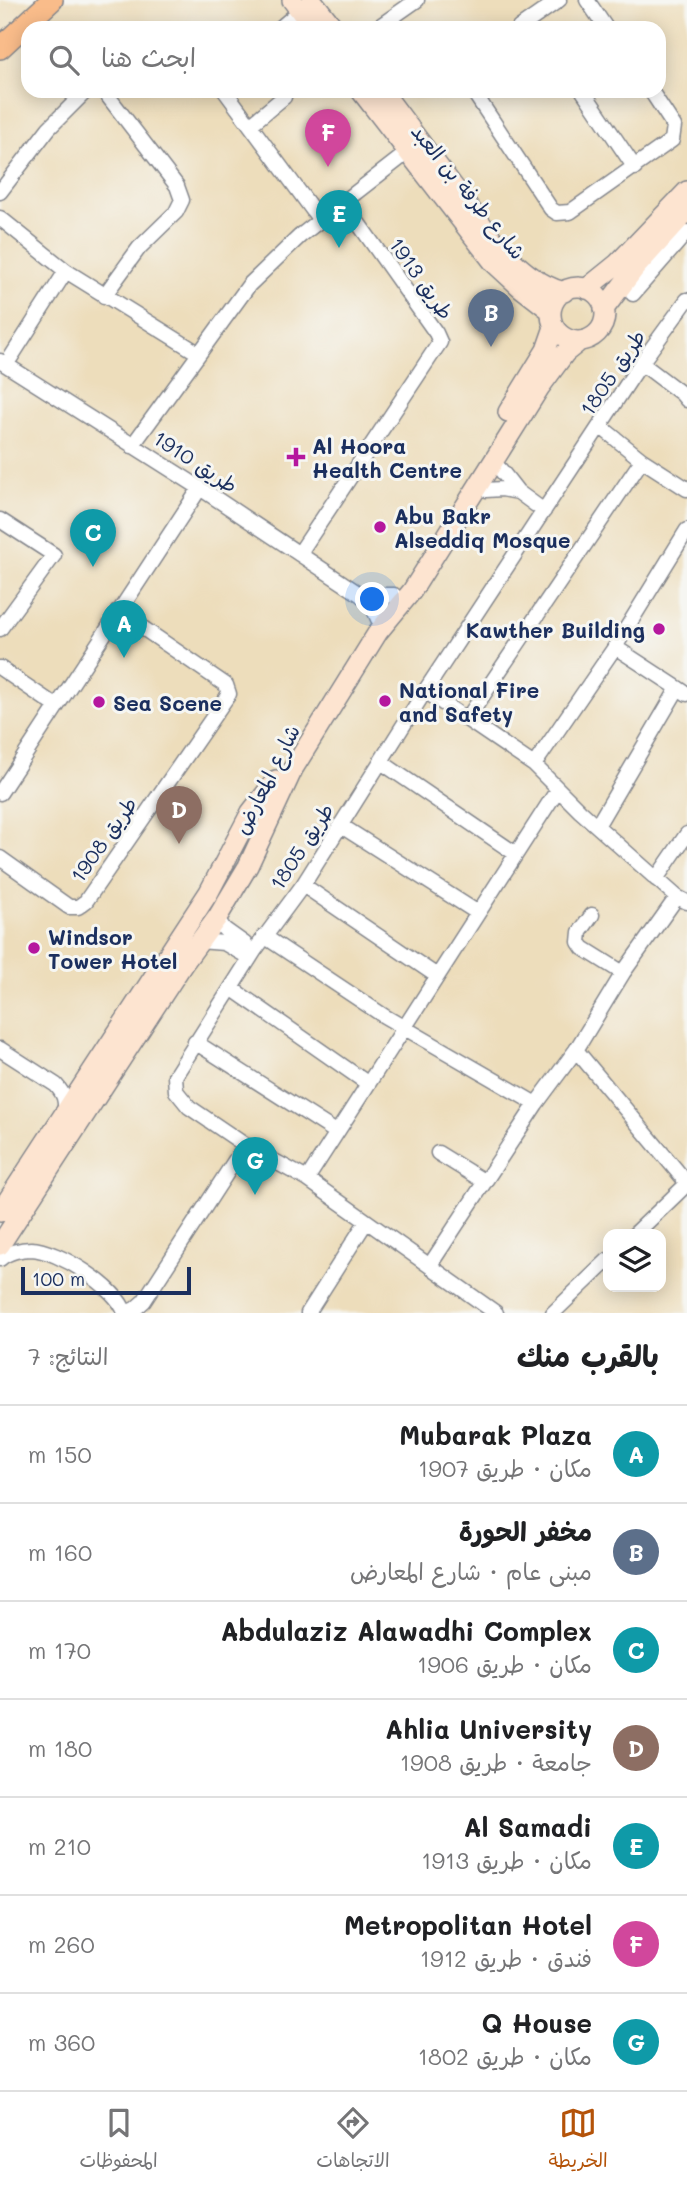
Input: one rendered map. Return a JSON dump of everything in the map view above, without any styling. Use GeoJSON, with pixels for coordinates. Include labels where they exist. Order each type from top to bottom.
{"type":"FeatureCollection","features":[{"type":"Feature","properties":{"kind":"main road"},"geometry":{"type":"LineString","coordinates":[[29,21],[52,0]]}},
{"type":"Feature","properties":{"kind":"main road"},"geometry":{"type":"LineString","coordinates":[[300,2],[310,21]]}},
{"type":"Feature","properties":{"kind":"main road"},"geometry":{"type":"LineString","coordinates":[[300,2],[325,21]]}},
{"type":"Feature","properties":{"kind":"main road"},"geometry":{"type":"LineString","coordinates":[[0,48],[21,29]]}},
{"type":"Feature","properties":{"kind":"main road","name":"شارع طرفة بن العبد"},"geometry":{"type":"LineString","coordinates":[[366,98],[494,263],[553,319]]}},
{"type":"Feature","properties":{"kind":"main road","name":"شارع طرفة بن العبد"},"geometry":{"type":"LineString","coordinates":[[387,98],[498,246],[536,279],[564,292]]}},
{"type":"Feature","properties":{"kind":"main road"},"geometry":{"type":"LineString","coordinates":[[586,289],[608,272],[687,191]]}},
{"type":"Feature","properties":{"kind":"main road"},"geometry":{"type":"LineString","coordinates":[[604,309],[598,296],[578,288],[564,292],[553,303],[553,319],[565,338],[580,341],[589,339],[602,327],[604,309],[636,267],[685,223]]}},
{"type":"Feature","properties":{"kind":"main road","name":"شارع المعارض"},"geometry":{"type":"LineString","coordinates":[[0,1227],[237,870],[276,780],[472,473],[546,350],[553,319]]}},
{"type":"Feature","properties":{"kind":"main road","name":"شارع المعارض"},"geometry":{"type":"LineString","coordinates":[[0,1245],[199,941],[217,918],[248,866],[293,769],[377,632],[412,591],[505,440],[557,362],[580,341]]}},
{"type":"Feature","properties":{"kind":"main road"},"geometry":{"type":"LineString","coordinates":[[273,812],[302,774],[508,457],[505,440]]}},
{"type":"Feature","properties":{"kind":"main road"},"geometry":{"type":"LineString","coordinates":[[0,1212],[209,892],[251,812],[276,780]]}},
{"type":"Feature","properties":{"kind":"street"},"geometry":{"type":"LineString","coordinates":[[539,21],[559,0]]}},
{"type":"Feature","properties":{"kind":"street"},"geometry":{"type":"LineString","coordinates":[[587,0],[602,21]]}},
{"type":"Feature","properties":{"kind":"street"},"geometry":{"type":"LineString","coordinates":[[288,21],[294,16],[300,2]]}},
{"type":"Feature","properties":{"kind":"street"},"geometry":{"type":"LineString","coordinates":[[386,21],[409,2]]}},
{"type":"Feature","properties":{"kind":"street"},"geometry":{"type":"LineString","coordinates":[[0,192],[49,128],[79,98]]}},
{"type":"Feature","properties":{"kind":"street"},"geometry":{"type":"LineString","coordinates":[[104,296],[139,248],[176,212],[182,200],[177,186],[109,98]]}},
{"type":"Feature","properties":{"kind":"street"},"geometry":{"type":"LineString","coordinates":[[230,98],[320,220]]}},
{"type":"Feature","properties":{"kind":"street"},"geometry":{"type":"LineString","coordinates":[[250,125],[283,98]]}},
{"type":"Feature","properties":{"kind":"street"},"geometry":{"type":"LineString","coordinates":[[478,98],[551,209],[557,213],[570,212],[670,142],[675,133],[673,122],[655,98]]}},
{"type":"Feature","properties":{"kind":"street"},"geometry":{"type":"LineString","coordinates":[[588,98],[635,167]]}},
{"type":"Feature","properties":{"kind":"street"},"geometry":{"type":"LineString","coordinates":[[132,446],[249,285],[320,220],[408,152]]}},
{"type":"Feature","properties":{"kind":"street","name":"طريق 1913"},"geometry":{"type":"LineString","coordinates":[[299,554],[440,342],[344,203]]}},
{"type":"Feature","properties":{"kind":"street"},"geometry":{"type":"LineString","coordinates":[[0,218],[66,271],[198,353]]}},
{"type":"Feature","properties":{"kind":"street"},"geometry":{"type":"LineString","coordinates":[[633,294],[685,223]]}},
{"type":"Feature","properties":{"kind":"street","name":"طريق 1910"},"geometry":{"type":"LineString","coordinates":[[66,271],[3,363],[200,488],[361,595],[372,605],[378,619]]}},
{"type":"Feature","properties":{"kind":"street","name":"طريق 1805"},"geometry":{"type":"LineString","coordinates":[[496,1313],[307,1179],[245,1145],[190,1107],[176,1091],[175,1076],[264,936],[303,885],[425,691],[641,363],[687,300]]}},
{"type":"Feature","properties":{"kind":"street"},"geometry":{"type":"LineString","coordinates":[[641,363],[687,400]]}},
{"type":"Feature","properties":{"kind":"street"},"geometry":{"type":"LineString","coordinates":[[600,426],[642,460],[687,489]]}},
{"type":"Feature","properties":{"kind":"street"},"geometry":{"type":"LineString","coordinates":[[467,719],[642,460]]}},
{"type":"Feature","properties":{"kind":"street"},"geometry":{"type":"LineString","coordinates":[[500,469],[517,492],[544,511]]}},
{"type":"Feature","properties":{"kind":"street"},"geometry":{"type":"LineString","coordinates":[[0,793],[200,488]]}},
{"type":"Feature","properties":{"kind":"street"},"geometry":{"type":"LineString","coordinates":[[486,490],[502,488],[517,492]]}},
{"type":"Feature","properties":{"kind":"street"},"geometry":{"type":"LineString","coordinates":[[0,520],[54,555],[0,629]]}},
{"type":"Feature","properties":{"kind":"street"},"geometry":{"type":"LineString","coordinates":[[534,765],[615,646],[686,533]]}},
{"type":"Feature","properties":{"kind":"street"},"geometry":{"type":"LineString","coordinates":[[361,595],[394,595]]}},
{"type":"Feature","properties":{"kind":"street","name":"طريق 1908"},"geometry":{"type":"LineString","coordinates":[[0,858],[69,906],[78,907],[86,901],[229,692],[226,685],[118,611]]}},
{"type":"Feature","properties":{"kind":"street"},"geometry":{"type":"LineString","coordinates":[[597,826],[682,691],[615,646]]}},
{"type":"Feature","properties":{"kind":"street"},"geometry":{"type":"LineString","coordinates":[[0,668],[57,706]]}},
{"type":"Feature","properties":{"kind":"street"},"geometry":{"type":"LineString","coordinates":[[425,691],[534,765],[597,826],[682,900],[623,973],[576,1050],[536,1104],[430,1265]]}},
{"type":"Feature","properties":{"kind":"street"},"geometry":{"type":"LineString","coordinates":[[381,762],[516,854]]}},
{"type":"Feature","properties":{"kind":"street"},"geometry":{"type":"LineString","coordinates":[[307,1179],[558,789]]}},
{"type":"Feature","properties":{"kind":"street"},"geometry":{"type":"LineString","coordinates":[[340,825],[478,913]]}},
{"type":"Feature","properties":{"kind":"street"},"geometry":{"type":"LineString","coordinates":[[656,879],[687,834]]}},
{"type":"Feature","properties":{"kind":"street"},"geometry":{"type":"LineString","coordinates":[[303,885],[437,975]]}},
{"type":"Feature","properties":{"kind":"street"},"geometry":{"type":"LineString","coordinates":[[592,915],[578,935],[579,942],[583,948],[623,973]]}},
{"type":"Feature","properties":{"kind":"street"},"geometry":{"type":"LineString","coordinates":[[217,918],[229,934],[252,954]]}},
{"type":"Feature","properties":{"kind":"street"},"geometry":{"type":"LineString","coordinates":[[264,936],[384,1016],[536,1104]]}},
{"type":"Feature","properties":{"kind":"street"},"geometry":{"type":"LineString","coordinates":[[199,941],[224,943],[252,954]]}},
{"type":"Feature","properties":{"kind":"street"},"geometry":{"type":"LineString","coordinates":[[231,988],[367,1083]]}},
{"type":"Feature","properties":{"kind":"street"},"geometry":{"type":"LineString","coordinates":[[195,1042],[336,1132]]}},
{"type":"Feature","properties":{"kind":"street"},"geometry":{"type":"LineString","coordinates":[[0,1049],[56,1085],[66,1102],[65,1113]]}},
{"type":"Feature","properties":{"kind":"street"},"geometry":{"type":"LineString","coordinates":[[576,1050],[687,1183],[640,1229]]}},
{"type":"Feature","properties":{"kind":"street"},"geometry":{"type":"LineString","coordinates":[[56,1085],[69,1088],[78,1087],[85,1082]]}},
{"type":"Feature","properties":{"kind":"street"},"geometry":{"type":"LineString","coordinates":[[0,1259],[4,1255],[35,1249],[61,1259],[102,1284],[122,1304],[126,1313],[144,1301],[245,1145]]}},
{"type":"Feature","properties":{"kind":"street"},"geometry":{"type":"LineString","coordinates":[[438,1153],[485,1182]]}},
{"type":"Feature","properties":{"kind":"street"},"geometry":{"type":"LineString","coordinates":[[308,1313],[366,1222]]}},
{"type":"Feature","properties":{"kind":"street"},"geometry":{"type":"LineString","coordinates":[[553,1313],[603,1266]]}},
{"type":"Feature","properties":{"kind":"place","name":"Metropolitan Hotel"},"geometry":{"type":"Point","coordinates":[328,167]}},
{"type":"Feature","properties":{"kind":"place","name":"Al Samadi"},"geometry":{"type":"Point","coordinates":[339,248]}},
{"type":"Feature","properties":{"kind":"place","name":"مخفر الحورة"},"geometry":{"type":"Point","coordinates":[491,347]}},
{"type":"Feature","properties":{"kind":"place","name":"Al Hoora Health Centre"},"geometry":{"type":"Point","coordinates":[296,457]}},
{"type":"Feature","properties":{"kind":"place","name":"Abu Bakr Alseddiq Mosque"},"geometry":{"type":"Point","coordinates":[380,527]}},
{"type":"Feature","properties":{"kind":"place","name":"Abdulaziz Alawadhi Complex"},"geometry":{"type":"Point","coordinates":[93,567]}},
{"type":"Feature","properties":{"kind":"place","name":"Kawther Building"},"geometry":{"type":"Point","coordinates":[659,629]}},
{"type":"Feature","properties":{"kind":"place","name":"Mubarak Plaza"},"geometry":{"type":"Point","coordinates":[124,658]}},
{"type":"Feature","properties":{"kind":"place","name":"National Fire and Safety"},"geometry":{"type":"Point","coordinates":[385,701]}},
{"type":"Feature","properties":{"kind":"place","name":"Sea Scene"},"geometry":{"type":"Point","coordinates":[99,702]}},
{"type":"Feature","properties":{"kind":"place","name":"Ahlia University"},"geometry":{"type":"Point","coordinates":[179,844]}},
{"type":"Feature","properties":{"kind":"place","name":"Windsor Tower Hotel"},"geometry":{"type":"Point","coordinates":[34,948]}},
{"type":"Feature","properties":{"kind":"place","name":"Q House"},"geometry":{"type":"Point","coordinates":[255,1195]}}]}
